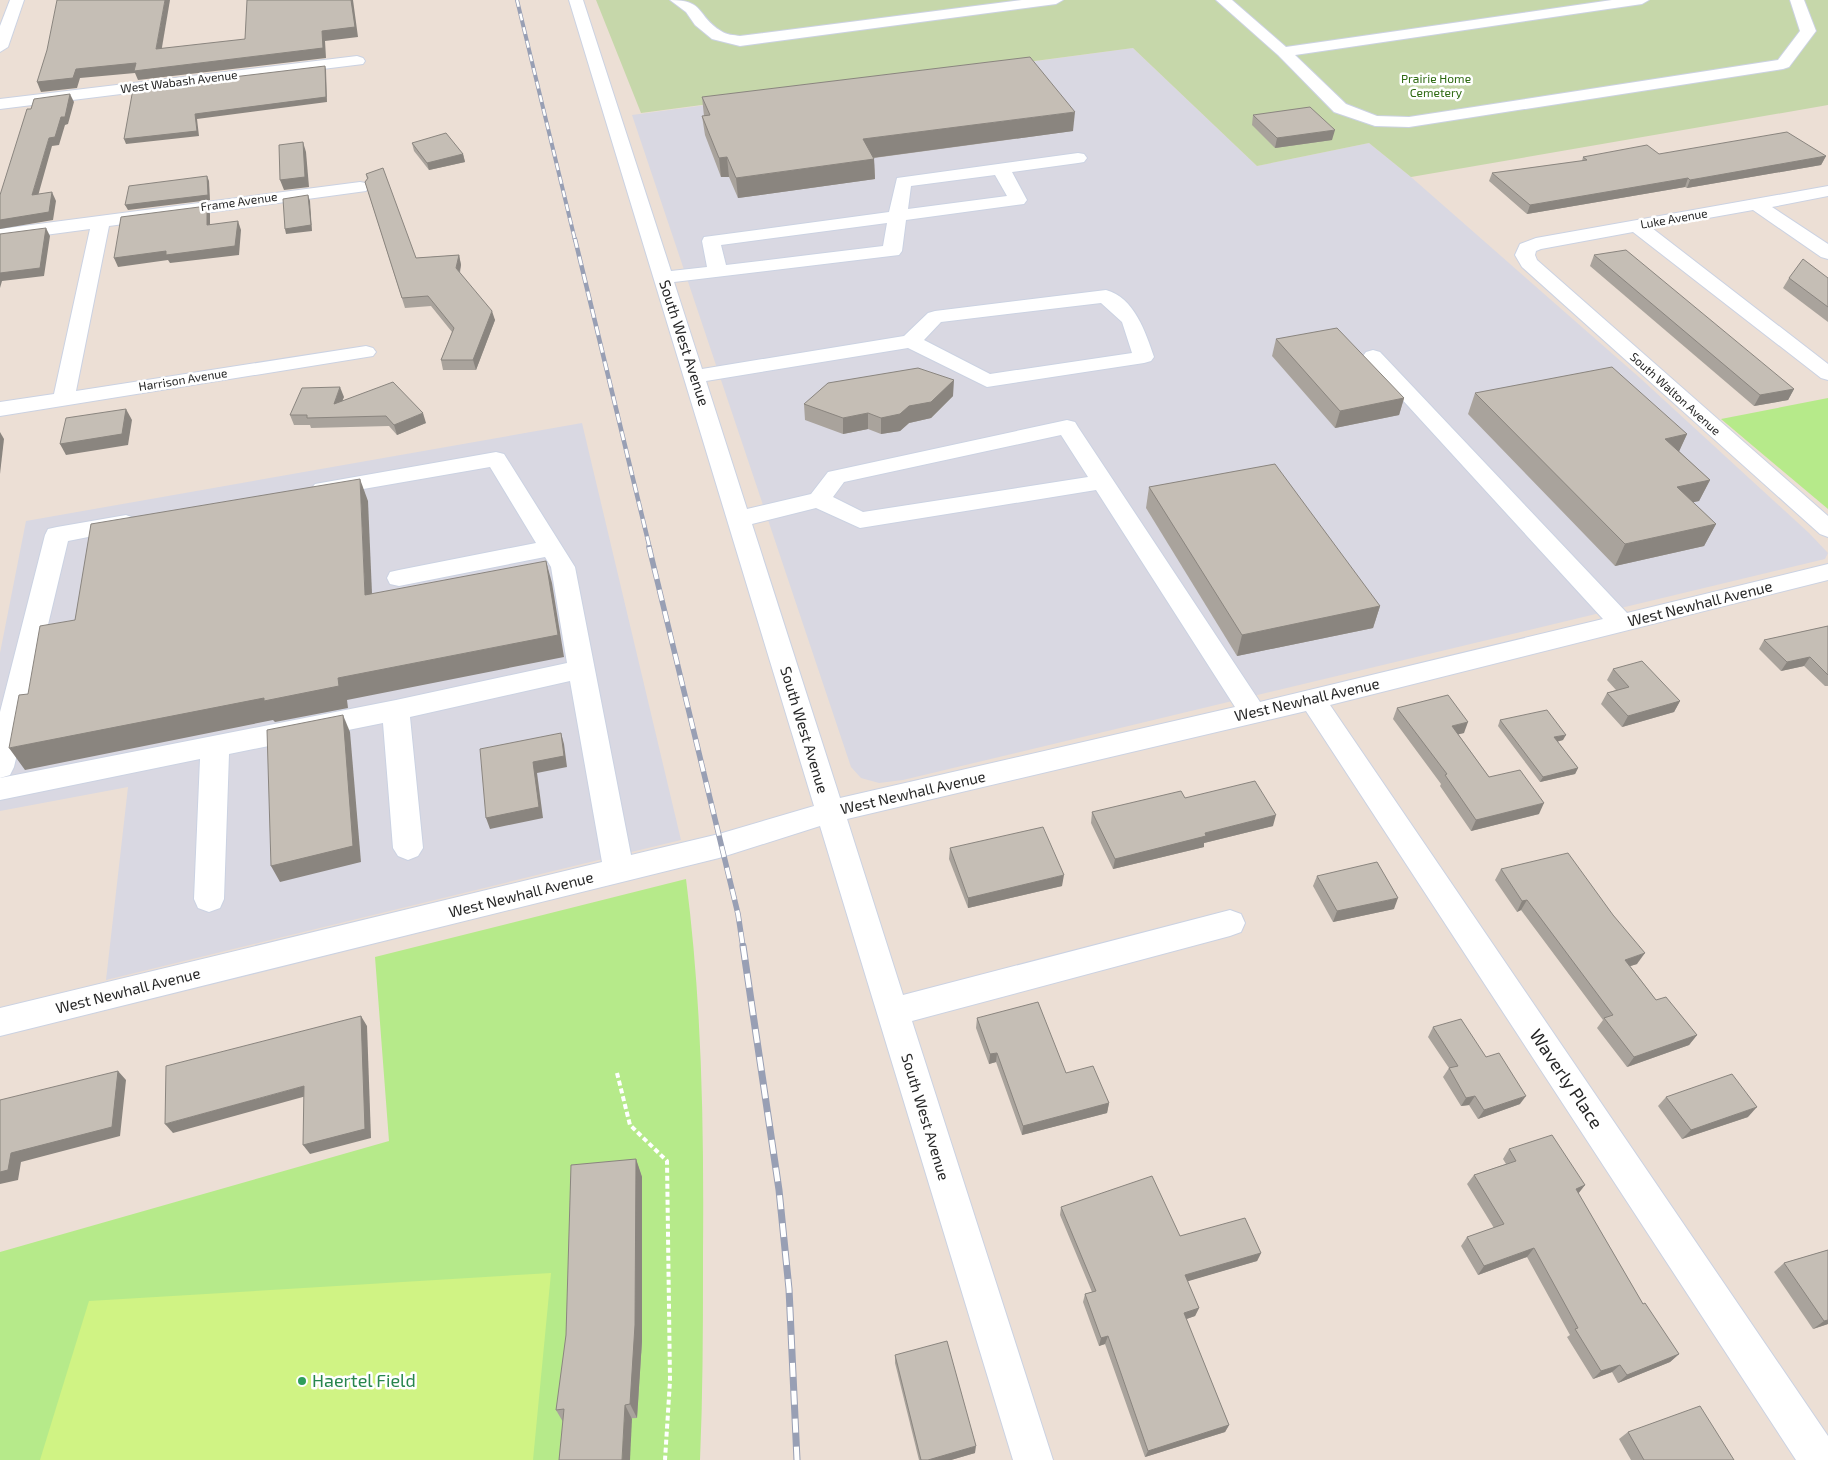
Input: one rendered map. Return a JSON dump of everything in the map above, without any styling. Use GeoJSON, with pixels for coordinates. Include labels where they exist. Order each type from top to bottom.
{"type":"FeatureCollection","features":[{"type":"Feature","properties":{"kind":"street"},"geometry":{"type":"LineString","coordinates":[[1,44],[17,0]]}},
{"type":"Feature","properties":{"kind":"street","name":"South West Avenue"},"geometry":{"type":"LineString","coordinates":[[576,0],[1033,1460]]}},
{"type":"Feature","properties":{"kind":"street"},"geometry":{"type":"LineString","coordinates":[[677,0],[692,9],[700,22],[717,36],[740,41],[1056,0]]}},
{"type":"Feature","properties":{"kind":"street"},"geometry":{"type":"LineString","coordinates":[[1223,0],[1283,52],[1340,108],[1375,122],[1409,122],[1783,64],[1808,31],[1797,0]]}},
{"type":"Feature","properties":{"kind":"street"},"geometry":{"type":"LineString","coordinates":[[1283,52],[1642,0]]}},
{"type":"Feature","properties":{"kind":"street","name":"West Wabash Avenue"},"geometry":{"type":"LineString","coordinates":[[0,104],[357,61]]}},
{"type":"Feature","properties":{"kind":"street"},"geometry":{"type":"LineString","coordinates":[[662,278],[892,251],[902,182],[1078,158]]}},
{"type":"Feature","properties":{"kind":"street"},"geometry":{"type":"LineString","coordinates":[[718,271],[711,241],[898,218],[1018,200],[1001,168]]}},
{"type":"Feature","properties":{"kind":"street","name":"Frame Avenue"},"geometry":{"type":"LineString","coordinates":[[0,235],[360,187]]}},
{"type":"Feature","properties":{"kind":"street","name":"Luke Avenue"},"geometry":{"type":"LineString","coordinates":[[1525,255],[1527,248],[1536,244],[1828,191]]}},
{"type":"Feature","properties":{"kind":"street"},"geometry":{"type":"LineString","coordinates":[[1756,204],[1828,253]]}},
{"type":"Feature","properties":{"kind":"street"},"geometry":{"type":"LineString","coordinates":[[64,399],[101,221]]}},
{"type":"Feature","properties":{"kind":"street"},"geometry":{"type":"LineString","coordinates":[[1636,225],[1828,374]]}},
{"type":"Feature","properties":{"kind":"street","name":"South Walton Avenue"},"geometry":{"type":"LineString","coordinates":[[1525,255],[1537,270],[1828,529]]}},
{"type":"Feature","properties":{"kind":"street"},"geometry":{"type":"LineString","coordinates":[[694,377],[911,340],[935,317],[1106,296],[1131,320],[1144,357],[988,381],[911,340]]}},
{"type":"Feature","properties":{"kind":"street","name":"Harrison Avenue"},"geometry":{"type":"LineString","coordinates":[[0,409],[366,352]]}},
{"type":"Feature","properties":{"kind":"street"},"geometry":{"type":"LineString","coordinates":[[1374,356],[1622,624]]}},
{"type":"Feature","properties":{"kind":"street"},"geometry":{"type":"LineString","coordinates":[[819,500],[836,477],[1067,428],[1254,713]]}},
{"type":"Feature","properties":{"kind":"street"},"geometry":{"type":"LineString","coordinates":[[301,493],[496,459],[563,567],[580,669],[619,871]]}},
{"type":"Feature","properties":{"kind":"street"},"geometry":{"type":"LineString","coordinates":[[739,519],[819,500],[860,520],[1102,482]]}},
{"type":"Feature","properties":{"kind":"street"},"geometry":{"type":"LineString","coordinates":[[0,767],[57,535],[145,520]]}},
{"type":"Feature","properties":{"kind":"street"},"geometry":{"type":"LineString","coordinates":[[399,578],[552,548]]}},
{"type":"Feature","properties":{"kind":"street","name":"West Newhall Avenue"},"geometry":{"type":"LineString","coordinates":[[0,1022],[719,846],[830,812],[1254,713],[1828,572]]}},
{"type":"Feature","properties":{"kind":"street"},"geometry":{"type":"LineString","coordinates":[[0,789],[396,710],[580,669]]}},
{"type":"Feature","properties":{"kind":"street","name":"Waverly Place"},"geometry":{"type":"LineString","coordinates":[[1312,699],[1820,1460]]}},
{"type":"Feature","properties":{"kind":"street"},"geometry":{"type":"LineString","coordinates":[[396,710],[408,848]]}},
{"type":"Feature","properties":{"kind":"street"},"geometry":{"type":"LineString","coordinates":[[209,899],[215,746]]}},
{"type":"Feature","properties":{"kind":"street"},"geometry":{"type":"LineString","coordinates":[[892,1012],[1230,923]]}},
{"type":"Feature","properties":{"kind":"path"},"geometry":{"type":"LineString","coordinates":[[617,1073],[630,1124],[667,1161],[670,1381],[665,1460]]}},
{"type":"Feature","properties":{"kind":"shaded area"},"geometry":{"type":"Polygon","coordinates":[[[1133,48],[1257,166],[1369,143],[1411,177],[1640,378],[1809,533],[1828,553],[1825,559],[903,780],[879,783],[861,778],[851,767],[632,115],[1133,48]]]}},
{"type":"Feature","properties":{"kind":"shaded area"},"geometry":{"type":"Polygon","coordinates":[[[582,423],[681,840],[106,980],[128,787],[0,811],[0,653],[26,521],[582,423]]]}},
{"type":"Feature","properties":{"kind":"green space","name":"Prairie Home Cemetery"},"geometry":{"type":"Polygon","coordinates":[[[596,0],[1828,0],[1828,105],[1411,177],[1369,143],[1257,166],[1133,48],[641,113],[596,0]]]}},
{"type":"Feature","properties":{"kind":"green space"},"geometry":{"type":"Polygon","coordinates":[[[1828,398],[1828,509],[1721,419],[1828,398]]]}},
{"type":"Feature","properties":{"kind":"green space"},"geometry":{"type":"Polygon","coordinates":[[[686,879],[696,972],[701,1066],[703,1330],[700,1460],[0,1460],[0,1252],[389,1141],[375,957],[686,879]]]}},
{"type":"Feature","properties":{"kind":"green space","name":"Haertel Field"},"geometry":{"type":"Polygon","coordinates":[[[551,1273],[533,1460],[40,1460],[89,1301],[551,1273]]]}},
{"type":"Feature","properties":{"kind":"building"},"geometry":{"type":"Polygon","coordinates":[[[57,0],[165,0],[156,49],[245,39],[247,0],[351,0],[355,27],[322,31],[323,48],[134,71],[136,63],[76,69],[73,78],[37,82],[47,50],[57,0]]]}},
{"type":"Feature","properties":{"kind":"building"},"geometry":{"type":"Polygon","coordinates":[[[1030,57],[1075,112],[863,139],[874,159],[736,178],[727,157],[719,158],[702,116],[710,115],[702,97],[1030,57]]]}},
{"type":"Feature","properties":{"kind":"building"},"geometry":{"type":"Polygon","coordinates":[[[325,66],[326,97],[195,114],[197,131],[124,139],[133,89],[325,66]]]}},
{"type":"Feature","properties":{"kind":"building"},"geometry":{"type":"Polygon","coordinates":[[[70,94],[65,117],[61,117],[55,137],[49,138],[32,195],[52,192],[49,212],[0,220],[0,195],[27,109],[31,109],[34,99],[70,94]]]}},
{"type":"Feature","properties":{"kind":"building"},"geometry":{"type":"Polygon","coordinates":[[[1310,107],[1335,130],[1277,138],[1253,115],[1310,107]]]}},
{"type":"Feature","properties":{"kind":"building"},"geometry":{"type":"Polygon","coordinates":[[[1787,132],[1826,156],[1530,205],[1492,173],[1587,160],[1583,157],[1647,145],[1659,154],[1787,132]]]}},
{"type":"Feature","properties":{"kind":"building"},"geometry":{"type":"Polygon","coordinates":[[[446,133],[463,154],[427,163],[412,143],[446,133]]]}},
{"type":"Feature","properties":{"kind":"building"},"geometry":{"type":"Polygon","coordinates":[[[303,142],[305,177],[280,180],[279,145],[303,142]]]}},
{"type":"Feature","properties":{"kind":"building"},"geometry":{"type":"Polygon","coordinates":[[[383,168],[416,258],[459,255],[456,268],[492,311],[473,360],[441,360],[454,328],[428,296],[402,298],[365,182],[368,178],[366,174],[383,168]]]}},
{"type":"Feature","properties":{"kind":"building"},"geometry":{"type":"Polygon","coordinates":[[[207,176],[208,195],[125,205],[129,186],[207,176]]]}},
{"type":"Feature","properties":{"kind":"building"},"geometry":{"type":"Polygon","coordinates":[[[308,195],[311,225],[285,229],[283,199],[308,195]]]}},
{"type":"Feature","properties":{"kind":"building"},"geometry":{"type":"Polygon","coordinates":[[[207,206],[207,225],[238,221],[235,246],[166,255],[166,251],[114,258],[121,217],[207,206]]]}},
{"type":"Feature","properties":{"kind":"building"},"geometry":{"type":"Polygon","coordinates":[[[46,228],[40,268],[0,273],[0,234],[46,228]]]}},
{"type":"Feature","properties":{"kind":"building"},"geometry":{"type":"Polygon","coordinates":[[[1626,250],[1794,389],[1760,395],[1594,255],[1626,250]]]}},
{"type":"Feature","properties":{"kind":"building"},"geometry":{"type":"Polygon","coordinates":[[[1803,259],[1828,278],[1828,307],[1789,278],[1803,259]]]}},
{"type":"Feature","properties":{"kind":"building"},"geometry":{"type":"Polygon","coordinates":[[[1337,328],[1404,398],[1340,411],[1276,339],[1337,328]]]}},
{"type":"Feature","properties":{"kind":"building"},"geometry":{"type":"Polygon","coordinates":[[[1612,367],[1687,434],[1665,439],[1710,480],[1677,487],[1716,524],[1625,544],[1475,393],[1612,367]]]}},
{"type":"Feature","properties":{"kind":"building"},"geometry":{"type":"Polygon","coordinates":[[[918,368],[954,380],[931,402],[909,406],[900,414],[881,418],[868,413],[843,418],[804,404],[828,383],[918,368]]]}},
{"type":"Feature","properties":{"kind":"building"},"geometry":{"type":"Polygon","coordinates":[[[393,382],[423,413],[394,425],[386,416],[307,418],[307,415],[290,415],[302,388],[340,387],[334,404],[393,382]]]}},
{"type":"Feature","properties":{"kind":"building"},"geometry":{"type":"Polygon","coordinates":[[[126,409],[122,434],[60,444],[66,418],[126,409]]]}},
{"type":"Feature","properties":{"kind":"building"},"geometry":{"type":"Polygon","coordinates":[[[1275,464],[1380,606],[1242,635],[1149,487],[1275,464]]]}},
{"type":"Feature","properties":{"kind":"building"},"geometry":{"type":"Polygon","coordinates":[[[360,479],[365,595],[546,561],[558,635],[338,678],[339,686],[264,701],[264,698],[9,748],[19,695],[28,694],[40,626],[75,620],[91,524],[360,479]]]}},
{"type":"Feature","properties":{"kind":"building"},"geometry":{"type":"Polygon","coordinates":[[[1828,626],[1828,675],[1810,657],[1787,662],[1764,640],[1828,626]]]}},
{"type":"Feature","properties":{"kind":"building"},"geometry":{"type":"Polygon","coordinates":[[[1642,661],[1680,701],[1628,716],[1607,693],[1629,687],[1613,669],[1642,661]]]}},
{"type":"Feature","properties":{"kind":"building"},"geometry":{"type":"Polygon","coordinates":[[[1448,695],[1468,722],[1452,726],[1489,777],[1520,770],[1544,803],[1476,820],[1445,775],[1447,774],[1397,708],[1448,695]]]}},
{"type":"Feature","properties":{"kind":"building"},"geometry":{"type":"Polygon","coordinates":[[[1547,710],[1566,735],[1554,737],[1578,768],[1543,777],[1500,720],[1547,710]]]}},
{"type":"Feature","properties":{"kind":"building"},"geometry":{"type":"Polygon","coordinates":[[[343,715],[353,846],[271,866],[267,730],[343,715]]]}},
{"type":"Feature","properties":{"kind":"building"},"geometry":{"type":"Polygon","coordinates":[[[561,733],[564,756],[533,762],[539,807],[486,818],[480,749],[561,733]]]}},
{"type":"Feature","properties":{"kind":"building"},"geometry":{"type":"Polygon","coordinates":[[[1255,781],[1276,815],[1205,833],[1206,836],[1115,859],[1092,812],[1181,791],[1185,798],[1255,781]]]}},
{"type":"Feature","properties":{"kind":"building"},"geometry":{"type":"Polygon","coordinates":[[[1043,827],[1064,875],[968,898],[950,848],[1043,827]]]}},
{"type":"Feature","properties":{"kind":"building"},"geometry":{"type":"Polygon","coordinates":[[[1568,853],[1613,915],[1645,953],[1625,960],[1656,1000],[1666,997],[1697,1035],[1634,1057],[1604,1018],[1613,1015],[1527,900],[1522,901],[1501,869],[1568,853]]]}},
{"type":"Feature","properties":{"kind":"building"},"geometry":{"type":"Polygon","coordinates":[[[1377,862],[1398,898],[1337,911],[1317,876],[1377,862]]]}},
{"type":"Feature","properties":{"kind":"building"},"geometry":{"type":"Polygon","coordinates":[[[1038,1002],[1066,1073],[1093,1066],[1109,1103],[1023,1126],[997,1053],[990,1054],[977,1018],[1038,1002]]]}},
{"type":"Feature","properties":{"kind":"building"},"geometry":{"type":"Polygon","coordinates":[[[361,1016],[365,1129],[303,1145],[304,1086],[165,1124],[166,1066],[361,1016]]]}},
{"type":"Feature","properties":{"kind":"building"},"geometry":{"type":"Polygon","coordinates":[[[1461,1019],[1486,1057],[1499,1053],[1526,1096],[1484,1110],[1475,1096],[1466,1098],[1449,1068],[1458,1066],[1433,1027],[1461,1019]]]}},
{"type":"Feature","properties":{"kind":"building"},"geometry":{"type":"Polygon","coordinates":[[[118,1071],[112,1127],[11,1153],[8,1170],[0,1172],[0,1100],[118,1071]]]}},
{"type":"Feature","properties":{"kind":"building"},"geometry":{"type":"Polygon","coordinates":[[[1732,1074],[1757,1107],[1691,1130],[1666,1097],[1732,1074]]]}},
{"type":"Feature","properties":{"kind":"building"},"geometry":{"type":"Polygon","coordinates":[[[1552,1135],[1585,1185],[1576,1189],[1643,1304],[1645,1303],[1679,1354],[1627,1375],[1620,1365],[1601,1371],[1575,1329],[1578,1328],[1534,1248],[1484,1266],[1467,1237],[1504,1224],[1474,1175],[1516,1161],[1509,1149],[1552,1135]]]}},
{"type":"Feature","properties":{"kind":"building"},"geometry":{"type":"Polygon","coordinates":[[[636,1159],[635,1325],[630,1404],[625,1405],[622,1460],[559,1460],[564,1409],[556,1410],[566,1335],[571,1165],[636,1159]]]}},
{"type":"Feature","properties":{"kind":"building"},"geometry":{"type":"Polygon","coordinates":[[[1152,1176],[1180,1236],[1245,1218],[1261,1253],[1185,1275],[1199,1308],[1184,1313],[1229,1425],[1148,1451],[1108,1336],[1101,1338],[1085,1294],[1096,1291],[1061,1207],[1152,1176]]]}},
{"type":"Feature","properties":{"kind":"building"},"geometry":{"type":"Polygon","coordinates":[[[1828,1250],[1828,1320],[1824,1321],[1784,1263],[1828,1250]]]}},
{"type":"Feature","properties":{"kind":"building"},"geometry":{"type":"Polygon","coordinates":[[[947,1341],[976,1446],[928,1460],[921,1460],[895,1355],[947,1341]]]}},
{"type":"Feature","properties":{"kind":"building"},"geometry":{"type":"Polygon","coordinates":[[[1700,1406],[1734,1460],[1644,1460],[1628,1432],[1700,1406]]]}},
{"type":"Feature","properties":{"kind":"railway"},"geometry":{"type":"LineString","coordinates":[[517,0],[575,240]]}},
{"type":"Feature","properties":{"kind":"railway"},"geometry":{"type":"LineString","coordinates":[[575,239],[650,549]]}},
{"type":"Feature","properties":{"kind":"railway"},"geometry":{"type":"LineString","coordinates":[[649,547],[738,914],[743,947]]}},
{"type":"Feature","properties":{"kind":"railway"},"geometry":{"type":"LineString","coordinates":[[743,946],[779,1190],[789,1289],[797,1460]]}},
{"type":"Feature","properties":{"kind":"place","name":"Haertel Field"},"geometry":{"type":"Point","coordinates":[302,1381]}}]}
